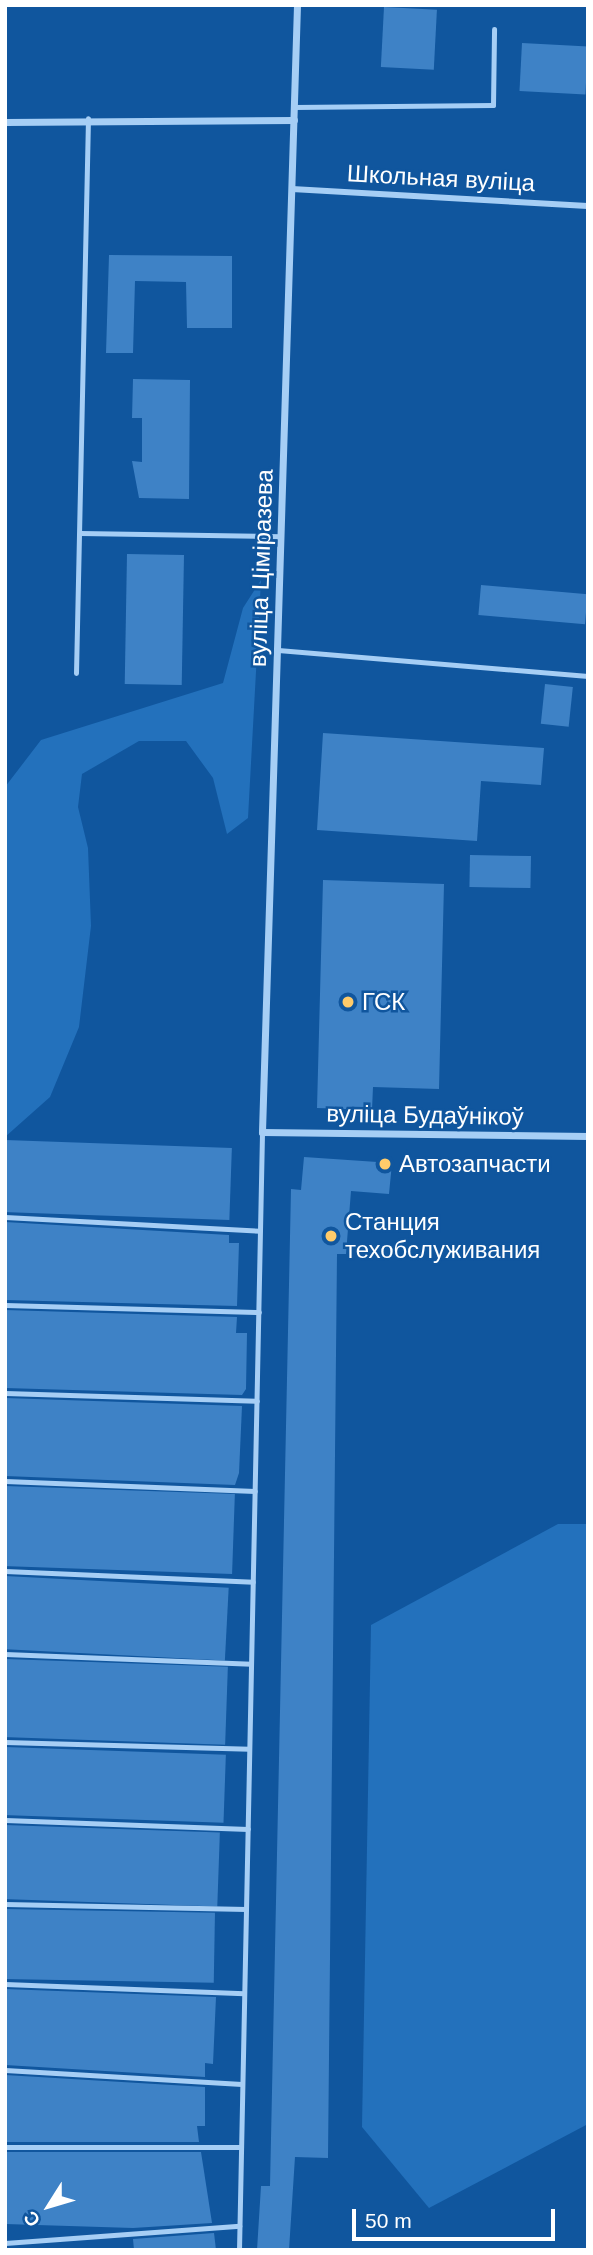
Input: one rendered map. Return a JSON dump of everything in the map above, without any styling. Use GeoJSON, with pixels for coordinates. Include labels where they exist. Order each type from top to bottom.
{"type":"FeatureCollection","features":[{"type":"Feature","properties":{"kind":"street","name":"вуліца Ціміразева"},"geometry":{"type":"LineString","coordinates":[[262,1132],[297,5]]}},
{"type":"Feature","properties":{"kind":"street"},"geometry":{"type":"LineString","coordinates":[[5,122],[88,118],[294,120]]}},
{"type":"Feature","properties":{"kind":"street","name":"Школьная вуліца"},"geometry":{"type":"LineString","coordinates":[[292,189],[588,206]]}},
{"type":"Feature","properties":{"kind":"street","name":"вуліца Будаўнікоў"},"geometry":{"type":"LineString","coordinates":[[262,1132],[588,1136]]}},
{"type":"Feature","properties":{"kind":"lane"},"geometry":{"type":"LineString","coordinates":[[294,107],[493,105],[494,29]]}},
{"type":"Feature","properties":{"kind":"lane"},"geometry":{"type":"LineString","coordinates":[[76,673],[88,118]]}},
{"type":"Feature","properties":{"kind":"lane"},"geometry":{"type":"LineString","coordinates":[[80,533],[281,536]]}},
{"type":"Feature","properties":{"kind":"lane"},"geometry":{"type":"LineString","coordinates":[[278,650],[588,676]]}},
{"type":"Feature","properties":{"kind":"lane"},"geometry":{"type":"LineString","coordinates":[[239,2250],[262,1132]]}},
{"type":"Feature","properties":{"kind":"lane"},"geometry":{"type":"LineString","coordinates":[[5,1217],[260,1231]]}},
{"type":"Feature","properties":{"kind":"lane"},"geometry":{"type":"LineString","coordinates":[[5,1305],[259,1312]]}},
{"type":"Feature","properties":{"kind":"lane"},"geometry":{"type":"LineString","coordinates":[[5,1393],[257,1401]]}},
{"type":"Feature","properties":{"kind":"lane"},"geometry":{"type":"LineString","coordinates":[[5,1481],[255,1491]]}},
{"type":"Feature","properties":{"kind":"lane"},"geometry":{"type":"LineString","coordinates":[[5,1571],[253,1582]]}},
{"type":"Feature","properties":{"kind":"lane"},"geometry":{"type":"LineString","coordinates":[[5,1654],[251,1664]]}},
{"type":"Feature","properties":{"kind":"lane"},"geometry":{"type":"LineString","coordinates":[[5,1742],[249,1749]]}},
{"type":"Feature","properties":{"kind":"lane"},"geometry":{"type":"LineString","coordinates":[[5,1820],[248,1829]]}},
{"type":"Feature","properties":{"kind":"lane"},"geometry":{"type":"LineString","coordinates":[[5,1904],[246,1909]]}},
{"type":"Feature","properties":{"kind":"lane"},"geometry":{"type":"LineString","coordinates":[[5,1984],[244,1993]]}},
{"type":"Feature","properties":{"kind":"lane"},"geometry":{"type":"LineString","coordinates":[[5,2070],[242,2084]]}},
{"type":"Feature","properties":{"kind":"lane"},"geometry":{"type":"LineString","coordinates":[[5,2147],[241,2147]]}},
{"type":"Feature","properties":{"kind":"lane"},"geometry":{"type":"LineString","coordinates":[[5,2244],[239,2227]]}},
{"type":"Feature","properties":{"kind":"shaded area"},"geometry":{"type":"Polygon","coordinates":[[[261,580],[248,818],[227,834],[213,778],[186,741],[139,741],[82,774],[78,807],[88,848],[91,926],[79,1027],[50,1097],[5,1137],[5,787],[41,740],[223,683],[243,608],[261,580]]]}},
{"type":"Feature","properties":{"kind":"shaded area"},"geometry":{"type":"Polygon","coordinates":[[[558,1524],[588,1524],[588,2124],[429,2208],[362,2127],[371,1625],[558,1524]]]}},
{"type":"Feature","properties":{"kind":"building"},"geometry":{"type":"Polygon","coordinates":[[[384,7],[437,10],[434,70],[381,67],[384,7]]]}},
{"type":"Feature","properties":{"kind":"building"},"geometry":{"type":"Polygon","coordinates":[[[522,43],[588,46],[585,94],[519,91],[522,43]]]}},
{"type":"Feature","properties":{"kind":"building"},"geometry":{"type":"Polygon","coordinates":[[[109,255],[232,256],[232,328],[187,328],[186,282],[135,281],[133,353],[106,353],[109,255]]]}},
{"type":"Feature","properties":{"kind":"building"},"geometry":{"type":"Polygon","coordinates":[[[133,379],[190,380],[189,499],[139,498],[132,461],[142,462],[142,418],[132,418],[133,379]]]}},
{"type":"Feature","properties":{"kind":"building"},"geometry":{"type":"Polygon","coordinates":[[[127,554],[184,555],[182,685],[125,684],[127,554]]]}},
{"type":"Feature","properties":{"kind":"building"},"geometry":{"type":"Polygon","coordinates":[[[481,585],[588,594],[585,624],[478,615],[481,585]]]}},
{"type":"Feature","properties":{"kind":"building"},"geometry":{"type":"Polygon","coordinates":[[[545,684],[573,687],[569,727],[541,724],[545,684]]]}},
{"type":"Feature","properties":{"kind":"building"},"geometry":{"type":"Polygon","coordinates":[[[323,733],[544,748],[541,785],[481,781],[477,841],[317,830],[323,733]]]}},
{"type":"Feature","properties":{"kind":"building"},"geometry":{"type":"Polygon","coordinates":[[[470,855],[531,856],[530,888],[469,887],[470,855]]]}},
{"type":"Feature","properties":{"kind":"building","name":"ГСК"},"geometry":{"type":"Polygon","coordinates":[[[323,880],[444,884],[439,1089],[373,1087],[372,1110],[317,1108],[323,880]]]}},
{"type":"Feature","properties":{"kind":"building"},"geometry":{"type":"Polygon","coordinates":[[[5,1140],[232,1148],[229,1220],[5,1212],[5,1140]]]}},
{"type":"Feature","properties":{"kind":"building"},"geometry":{"type":"Polygon","coordinates":[[[304,1157],[392,1163],[389,1194],[351,1191],[346,1254],[337,1254],[328,2158],[295,2157],[289,2250],[257,2250],[261,2186],[270,2186],[291,1189],[301,1190],[304,1157]]]}},
{"type":"Feature","properties":{"kind":"building"},"geometry":{"type":"Polygon","coordinates":[[[5,1222],[229,1235],[229,1243],[239,1243],[237,1306],[5,1300],[5,1222]]]}},
{"type":"Feature","properties":{"kind":"building"},"geometry":{"type":"Polygon","coordinates":[[[5,1310],[237,1317],[236,1333],[247,1333],[246,1389],[242,1395],[5,1388],[5,1310]]]}},
{"type":"Feature","properties":{"kind":"building"},"geometry":{"type":"Polygon","coordinates":[[[5,1398],[242,1406],[239,1473],[235,1485],[5,1476],[5,1398]]]}},
{"type":"Feature","properties":{"kind":"building"},"geometry":{"type":"Polygon","coordinates":[[[5,1486],[235,1494],[232,1574],[5,1566],[5,1486]]]}},
{"type":"Feature","properties":{"kind":"building"},"geometry":{"type":"Polygon","coordinates":[[[5,1576],[229,1588],[225,1661],[5,1649],[5,1576]]]}},
{"type":"Feature","properties":{"kind":"building"},"geometry":{"type":"Polygon","coordinates":[[[5,1659],[228,1667],[225,1745],[5,1737],[5,1659]]]}},
{"type":"Feature","properties":{"kind":"building"},"geometry":{"type":"Polygon","coordinates":[[[5,1747],[226,1755],[223,1823],[5,1815],[5,1747]]]}},
{"type":"Feature","properties":{"kind":"building"},"geometry":{"type":"Polygon","coordinates":[[[5,1825],[220,1833],[217,1906],[5,1899],[5,1825]]]}},
{"type":"Feature","properties":{"kind":"building"},"geometry":{"type":"Polygon","coordinates":[[[5,1909],[215,1913],[214,1983],[5,1979],[5,1909]]]}},
{"type":"Feature","properties":{"kind":"building"},"geometry":{"type":"Polygon","coordinates":[[[5,1989],[216,1997],[213,2064],[205,2063],[205,2077],[5,2065],[5,1989]]]}},
{"type":"Feature","properties":{"kind":"building"},"geometry":{"type":"Polygon","coordinates":[[[5,2075],[205,2087],[205,2126],[197,2126],[199,2142],[5,2142],[5,2075]]]}},
{"type":"Feature","properties":{"kind":"building"},"geometry":{"type":"Polygon","coordinates":[[[5,2152],[201,2152],[212,2223],[133,2228],[5,2224],[5,2152]]]}},
{"type":"Feature","properties":{"kind":"building"},"geometry":{"type":"Polygon","coordinates":[[[214,2233],[216,2250],[134,2250],[133,2239],[214,2233]]]}},
{"type":"Feature","properties":{"kind":"place","name":"ГСК"},"geometry":{"type":"Point","coordinates":[348,1002]}},
{"type":"Feature","properties":{"kind":"place","name":"Автозапчасти"},"geometry":{"type":"Point","coordinates":[385,1164]}},
{"type":"Feature","properties":{"kind":"place","name":"Станция техобслуживания"},"geometry":{"type":"Point","coordinates":[331,1236]}}]}
